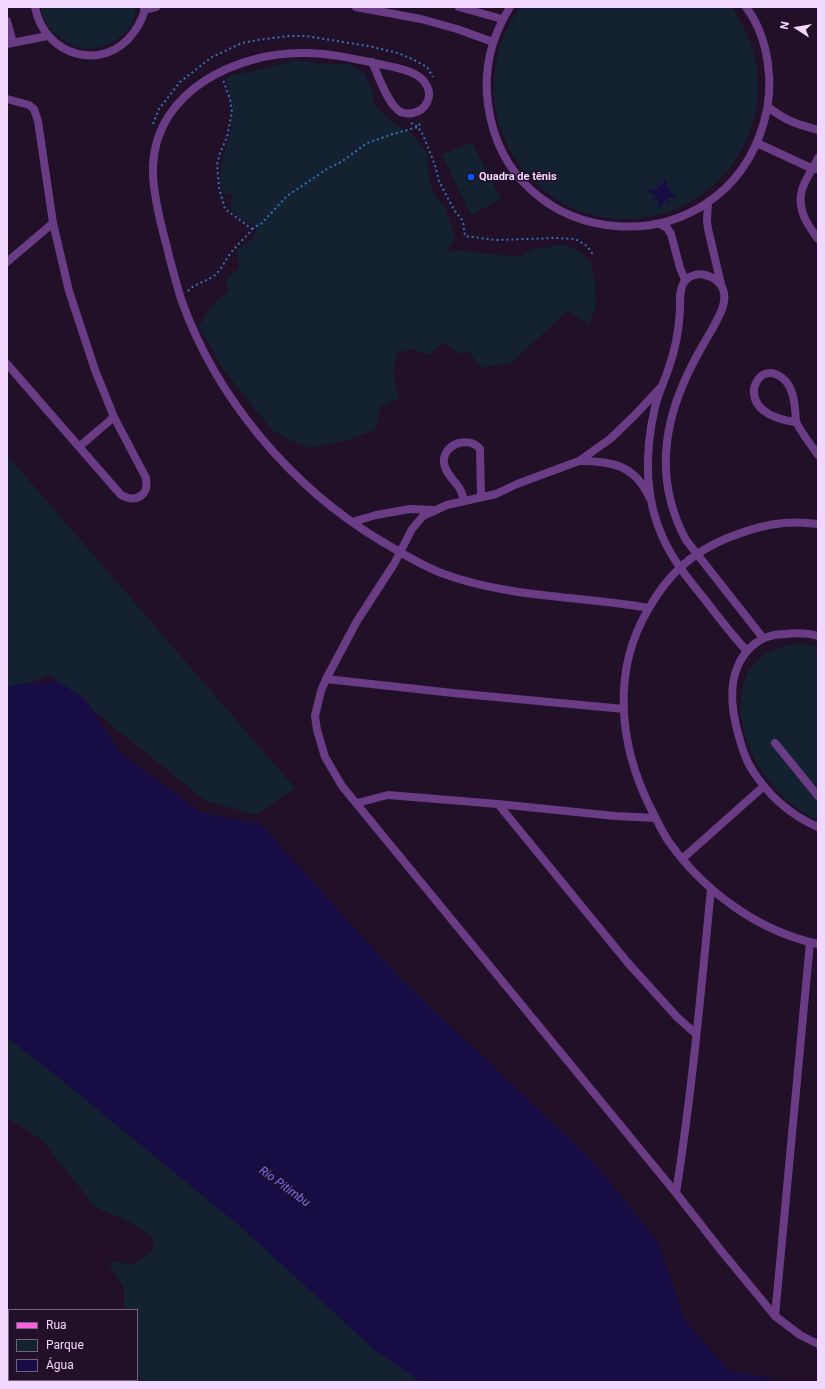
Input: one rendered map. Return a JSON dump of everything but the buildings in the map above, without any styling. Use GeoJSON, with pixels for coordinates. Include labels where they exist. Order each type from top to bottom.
{"type":"FeatureCollection","features":[{"type":"Feature","properties":{"kind":"street"},"geometry":{"type":"LineString","coordinates":[[35,7],[41,26],[47,36],[59,46],[73,53],[88,56],[104,54],[118,48],[130,38],[139,25],[144,9],[156,7]]}},
{"type":"Feature","properties":{"kind":"street"},"geometry":{"type":"LineString","coordinates":[[356,7],[421,19],[457,29],[493,42]]}},
{"type":"Feature","properties":{"kind":"street"},"geometry":{"type":"LineString","coordinates":[[459,7],[502,19]]}},
{"type":"Feature","properties":{"kind":"street"},"geometry":{"type":"LineString","coordinates":[[510,7],[502,19],[493,42],[487,73],[486,92],[489,116],[497,140],[508,162],[524,182],[542,199],[563,212],[586,222],[610,227],[635,228],[660,224],[685,216],[708,202],[728,186],[744,166],[757,143],[768,107],[770,82],[767,57],[760,33],[746,7]]}},
{"type":"Feature","properties":{"kind":"street"},"geometry":{"type":"LineString","coordinates":[[7,21],[10,44],[47,36]]}},
{"type":"Feature","properties":{"kind":"street"},"geometry":{"type":"LineString","coordinates":[[372,62],[390,100],[396,109],[406,114],[411,114],[417,113],[424,107],[427,103],[429,94],[427,86],[422,79],[406,71],[372,62],[338,56],[304,53],[260,58],[226,68],[192,90],[178,104],[167,119],[155,151],[153,166],[155,187],[165,239],[182,300],[201,345],[232,398],[255,429],[296,476],[318,496],[352,522],[421,565],[444,574],[492,587],[550,597],[622,603],[648,608]]}},
{"type":"Feature","properties":{"kind":"street"},"geometry":{"type":"LineString","coordinates":[[7,99],[34,109],[38,121],[53,223],[69,291],[95,370],[114,417],[146,478],[147,486],[145,492],[140,496],[133,498],[127,498],[121,495],[80,446],[7,364]]}},
{"type":"Feature","properties":{"kind":"street"},"geometry":{"type":"LineString","coordinates":[[768,107],[790,122],[818,130]]}},
{"type":"Feature","properties":{"kind":"street"},"geometry":{"type":"LineString","coordinates":[[757,143],[815,169]]}},
{"type":"Feature","properties":{"kind":"street"},"geometry":{"type":"LineString","coordinates":[[818,158],[815,169],[805,182],[800,200],[801,212],[804,220],[818,239]]}},
{"type":"Feature","properties":{"kind":"street"},"geometry":{"type":"LineString","coordinates":[[708,202],[708,229],[724,294],[723,307],[679,394],[670,426],[665,456],[666,482],[673,512],[686,540],[763,638]]}},
{"type":"Feature","properties":{"kind":"street"},"geometry":{"type":"LineString","coordinates":[[7,262],[53,223]]}},
{"type":"Feature","properties":{"kind":"street"},"geometry":{"type":"LineString","coordinates":[[660,224],[668,229],[671,234],[680,268],[686,280]]}},
{"type":"Feature","properties":{"kind":"street"},"geometry":{"type":"LineString","coordinates":[[721,284],[713,277],[700,274],[686,280],[682,287],[680,297],[679,327],[651,426],[648,452],[648,480],[653,505],[663,538],[680,567],[747,651]]}},
{"type":"Feature","properties":{"kind":"street"},"geometry":{"type":"LineString","coordinates":[[796,422],[776,418],[760,406],[756,401],[754,393],[757,380],[765,373],[774,373],[781,376],[786,381],[792,392],[795,404],[796,422],[818,455]]}},
{"type":"Feature","properties":{"kind":"street"},"geometry":{"type":"LineString","coordinates":[[661,387],[636,415],[615,435],[579,461],[545,475],[517,484],[496,494],[447,505],[423,516],[412,529],[394,564],[357,621],[326,679],[321,691],[315,716],[317,730],[320,743],[328,762],[342,786],[676,1193],[723,1253],[775,1316],[800,1335],[818,1344]]}},
{"type":"Feature","properties":{"kind":"street"},"geometry":{"type":"LineString","coordinates":[[80,446],[114,417]]}},
{"type":"Feature","properties":{"kind":"street"},"geometry":{"type":"LineString","coordinates":[[464,501],[462,493],[450,476],[444,463],[444,459],[448,451],[460,442],[473,444],[480,449],[481,497]]}},
{"type":"Feature","properties":{"kind":"street"},"geometry":{"type":"LineString","coordinates":[[579,461],[598,461],[627,469],[642,485],[653,505]]}},
{"type":"Feature","properties":{"kind":"street"},"geometry":{"type":"LineString","coordinates":[[352,522],[376,515],[410,509],[434,510]]}},
{"type":"Feature","properties":{"kind":"street"},"geometry":{"type":"LineString","coordinates":[[775,1316],[814,943],[792,937],[754,920],[731,905],[711,889],[682,859],[669,841],[655,818],[638,780],[630,755],[624,709],[625,672],[637,631],[648,608],[664,584],[680,567],[706,547],[756,528],[777,523],[816,522]]}},
{"type":"Feature","properties":{"kind":"street"},"geometry":{"type":"LineString","coordinates":[[818,636],[804,634],[777,634],[763,638],[756,643],[740,660],[735,672],[732,700],[733,712],[744,752],[750,767],[764,786],[792,814],[818,828]]}},
{"type":"Feature","properties":{"kind":"street"},"geometry":{"type":"LineString","coordinates":[[326,679],[453,693],[624,709]]}},
{"type":"Feature","properties":{"kind":"street"},"geometry":{"type":"LineString","coordinates":[[775,743],[818,796]]}},
{"type":"Feature","properties":{"kind":"street"},"geometry":{"type":"LineString","coordinates":[[682,859],[764,786]]}},
{"type":"Feature","properties":{"kind":"street"},"geometry":{"type":"LineString","coordinates":[[357,803],[388,795],[655,818]]}},
{"type":"Feature","properties":{"kind":"street"},"geometry":{"type":"LineString","coordinates":[[498,804],[663,1003],[696,1034]]}},
{"type":"Feature","properties":{"kind":"street"},"geometry":{"type":"LineString","coordinates":[[676,1193],[688,1115],[711,889]]}},
{"type":"Feature","properties":{"kind":"path"},"geometry":{"type":"LineString","coordinates":[[152,128],[159,109],[180,82],[212,57],[242,43],[258,40],[288,36],[306,36],[368,46],[398,53],[428,67],[433,76],[433,81]]}},
{"type":"Feature","properties":{"kind":"path"},"geometry":{"type":"LineString","coordinates":[[222,76],[230,99],[232,112],[227,137],[220,153],[217,165],[219,188],[225,209],[252,229]]}},
{"type":"Feature","properties":{"kind":"path"},"geometry":{"type":"LineString","coordinates":[[182,300],[193,286],[209,279],[220,270],[231,252],[252,229],[262,222],[287,196],[367,144],[393,134],[418,127],[426,115]]}},
{"type":"Feature","properties":{"kind":"path"},"geometry":{"type":"LineString","coordinates":[[406,119],[418,127],[423,135],[435,165],[439,181],[454,210],[463,221],[466,236],[496,240],[555,238],[575,239],[587,246],[594,256]]}},
{"type":"Feature","properties":{"kind":"green space"},"geometry":{"type":"Polygon","coordinates":[[[42,7],[137,7],[131,25],[121,36],[107,45],[84,48],[73,46],[55,34],[44,19],[42,7]]]}},
{"type":"Feature","properties":{"kind":"green space"},"geometry":{"type":"Polygon","coordinates":[[[521,7],[732,7],[750,40],[756,62],[758,92],[753,120],[743,146],[728,170],[708,190],[685,205],[658,215],[628,219],[606,218],[585,213],[565,205],[538,186],[516,160],[510,150],[501,130],[495,104],[495,75],[500,46],[512,19],[521,7]]]}},
{"type":"Feature","properties":{"kind":"green space"},"geometry":{"type":"Polygon","coordinates":[[[295,60],[321,64],[349,64],[365,74],[373,93],[375,106],[398,126],[411,133],[426,151],[430,183],[435,196],[446,209],[455,238],[447,251],[464,251],[520,257],[533,249],[545,248],[560,244],[576,249],[590,260],[595,280],[596,306],[589,325],[568,311],[511,363],[481,368],[469,352],[460,354],[443,342],[429,355],[413,349],[397,353],[393,374],[399,398],[381,406],[375,430],[344,441],[311,448],[289,440],[272,430],[223,369],[199,326],[212,305],[228,292],[226,279],[239,268],[237,249],[252,240],[256,231],[253,224],[245,222],[230,210],[232,195],[224,193],[221,188],[221,171],[232,125],[231,102],[226,79],[232,75],[264,69],[295,60]]]}},
{"type":"Feature","properties":{"kind":"green space","name":"Quadra de tênis"},"geometry":{"type":"Polygon","coordinates":[[[472,142],[501,199],[471,215],[442,155],[472,142]]]}},
{"type":"Feature","properties":{"kind":"green space"},"geometry":{"type":"Polygon","coordinates":[[[7,455],[295,788],[256,815],[206,801],[49,675],[7,692],[7,455]]]}},
{"type":"Feature","properties":{"kind":"green space"},"geometry":{"type":"Polygon","coordinates":[[[801,644],[818,647],[818,821],[801,811],[786,799],[761,770],[751,751],[744,730],[741,710],[742,690],[748,673],[760,658],[777,648],[801,644]]]}},
{"type":"Feature","properties":{"kind":"green space"},"geometry":{"type":"Polygon","coordinates":[[[7,1038],[42,1064],[240,1226],[375,1350],[421,1382],[116,1382],[115,1381],[138,1381],[138,1309],[124,1309],[124,1288],[108,1262],[134,1264],[154,1249],[153,1238],[130,1222],[95,1207],[41,1139],[7,1118],[7,1038]]]}},
{"type":"Feature","properties":{"kind":"green space"},"geometry":{"type":"Polygon","coordinates":[[[7,1354],[8,1381],[39,1382],[7,1382],[7,1354]]]}},
{"type":"Feature","properties":{"kind":"water"},"geometry":{"type":"Polygon","coordinates":[[[666,178],[667,189],[674,186],[669,191],[678,197],[667,198],[670,205],[665,200],[659,209],[658,198],[651,201],[656,196],[647,190],[658,189],[656,182],[660,187],[666,178]]]}},
{"type":"Feature","properties":{"kind":"water","name":"Rio Pitimbu"},"geometry":{"type":"Polygon","coordinates":[[[57,681],[85,699],[121,753],[201,812],[261,824],[399,977],[593,1161],[658,1242],[685,1321],[730,1371],[771,1378],[774,1382],[421,1382],[375,1350],[240,1226],[42,1064],[7,1038],[7,688],[13,685],[57,681]]]}},
{"type":"Feature","properties":{"kind":"place","name":"Quadra de tênis"},"geometry":{"type":"Point","coordinates":[471,177]}}]}
